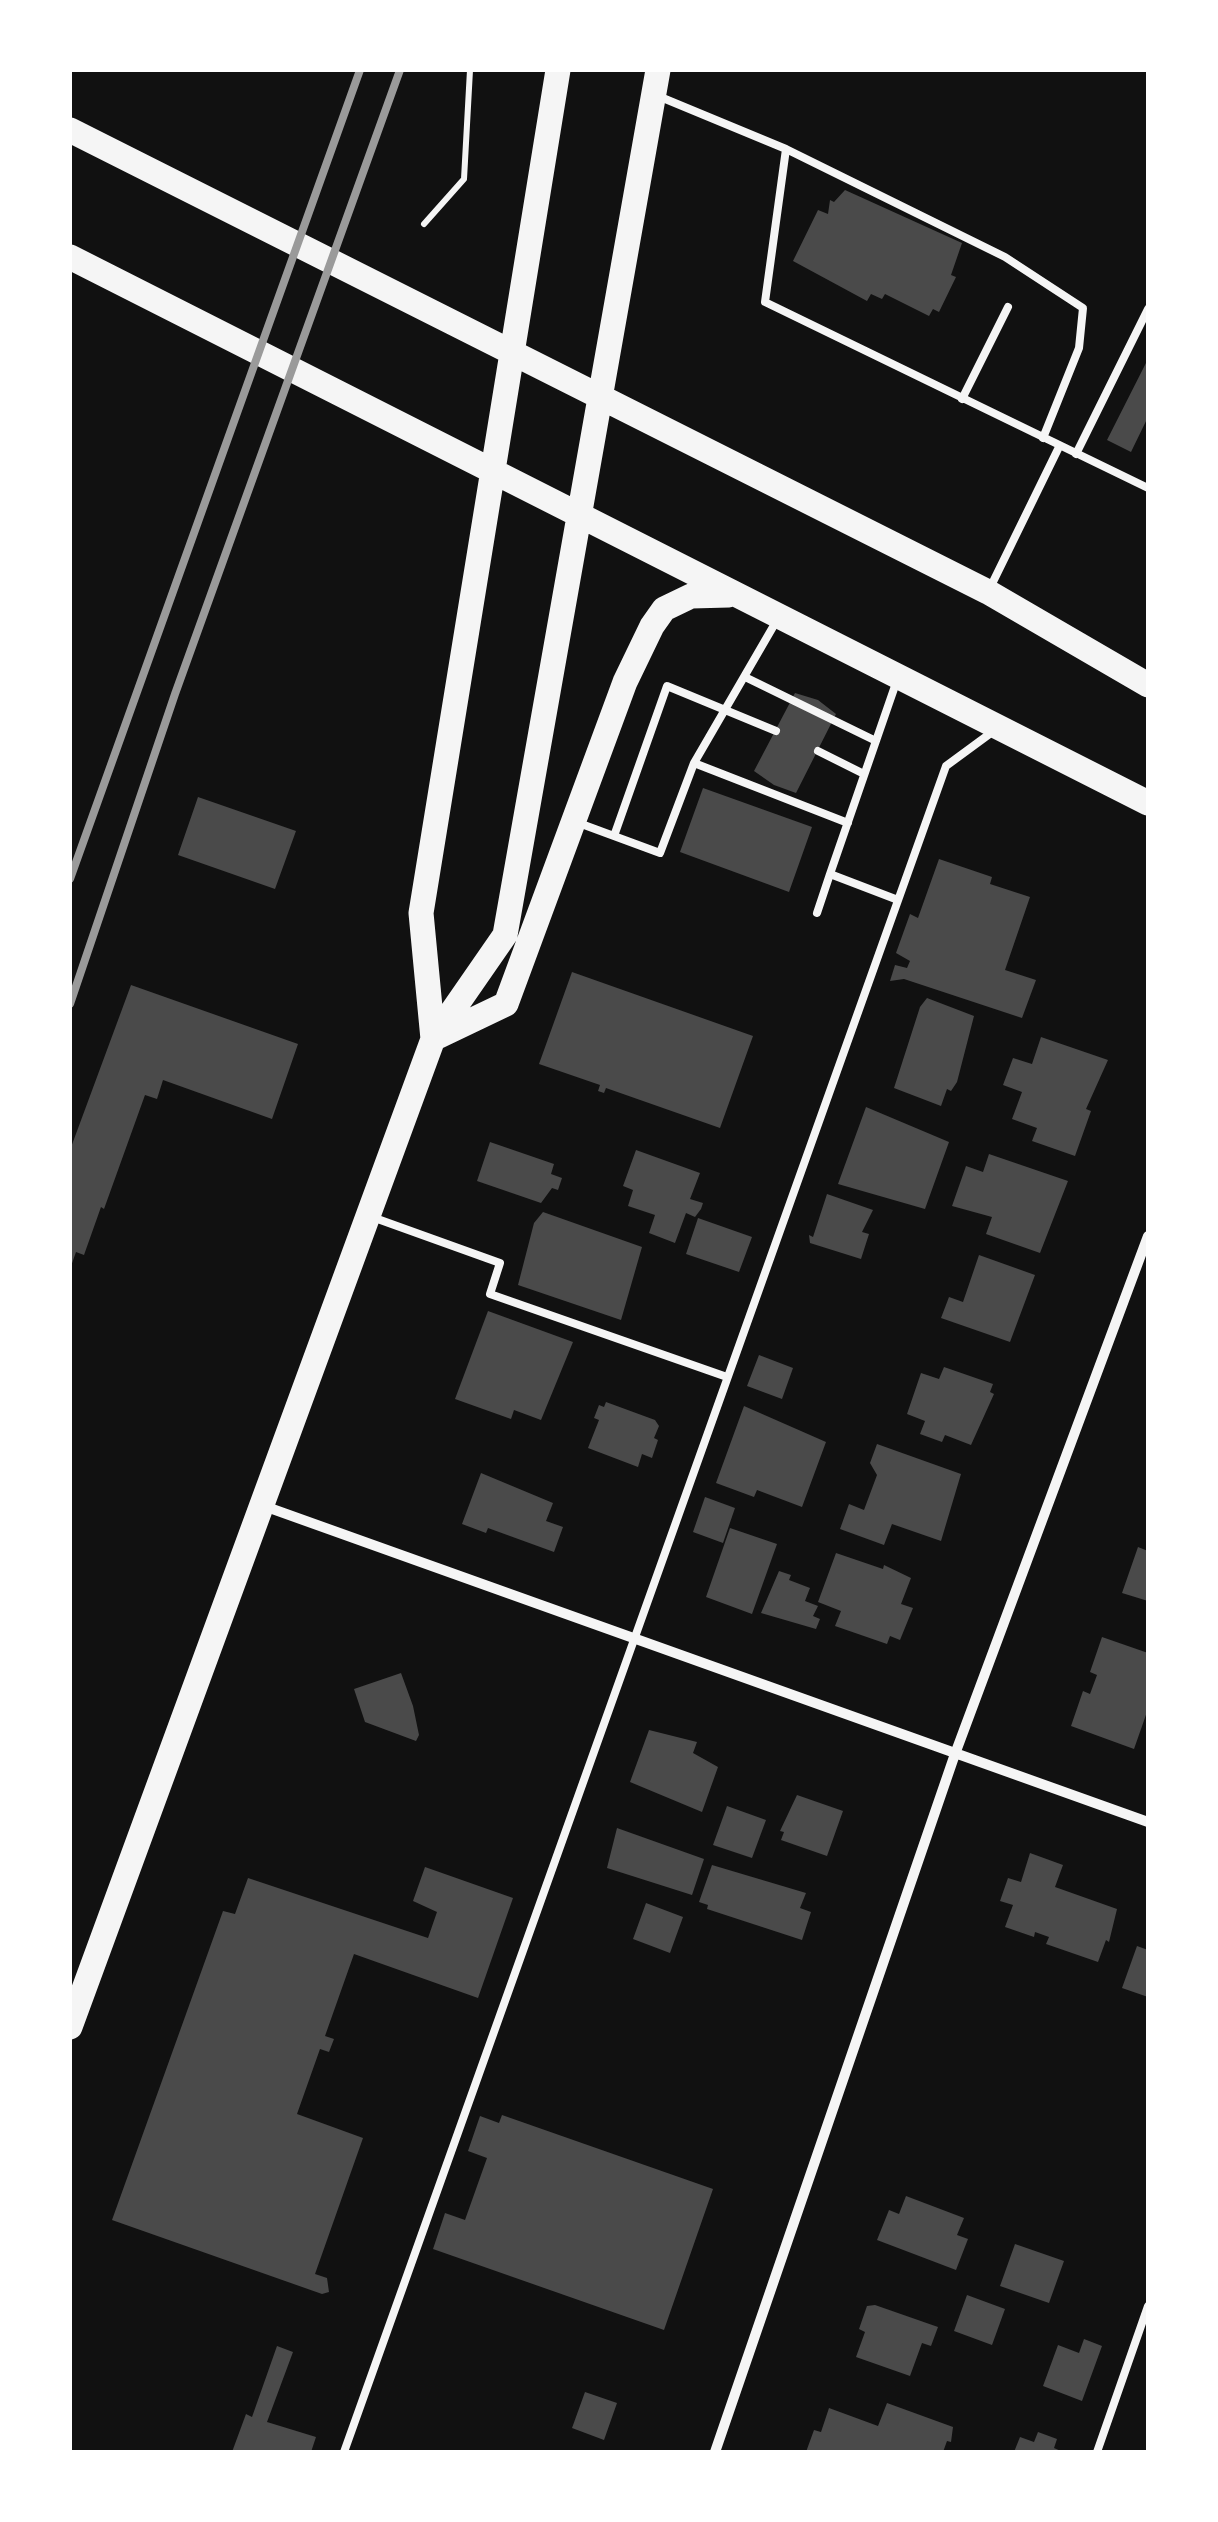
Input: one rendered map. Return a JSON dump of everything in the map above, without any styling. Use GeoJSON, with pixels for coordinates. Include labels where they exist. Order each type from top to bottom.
{"type":"FeatureCollection","features":[{"type":"Feature","properties":{"kind":"main road"},"geometry":{"type":"LineString","coordinates":[[433,1039],[420,912],[558,70]]}},
{"type":"Feature","properties":{"kind":"main road"},"geometry":{"type":"LineString","coordinates":[[70,2027],[433,1039],[505,935],[656,82]]}},
{"type":"Feature","properties":{"kind":"main road"},"geometry":{"type":"LineString","coordinates":[[70,130],[988,592],[1148,684]]}},
{"type":"Feature","properties":{"kind":"main road"},"geometry":{"type":"LineString","coordinates":[[70,257],[577,517],[1148,802]]}},
{"type":"Feature","properties":{"kind":"main road"},"geometry":{"type":"LineString","coordinates":[[433,1039],[506,1004],[625,682],[664,608],[691,596],[733,595]]}},
{"type":"Feature","properties":{"kind":"street"},"geometry":{"type":"LineString","coordinates":[[715,2452],[956,1754],[1148,1236]]}},
{"type":"Feature","properties":{"kind":"street"},"geometry":{"type":"LineString","coordinates":[[259,1504],[1148,1822]]}},
{"type":"Feature","properties":{"kind":"lane"},"geometry":{"type":"LineString","coordinates":[[656,82],[1005,257],[1083,308],[1079,348],[1044,438]]}},
{"type":"Feature","properties":{"kind":"lane"},"geometry":{"type":"LineString","coordinates":[[786,149],[764,302],[1148,488]]}},
{"type":"Feature","properties":{"kind":"lane"},"geometry":{"type":"LineString","coordinates":[[962,399],[1008,308]]}},
{"type":"Feature","properties":{"kind":"lane"},"geometry":{"type":"LineString","coordinates":[[1076,454],[1148,308]]}},
{"type":"Feature","properties":{"kind":"lane"},"geometry":{"type":"LineString","coordinates":[[988,592],[1060,446]]}},
{"type":"Feature","properties":{"kind":"lane"},"geometry":{"type":"LineString","coordinates":[[574,822],[660,853],[694,763],[779,618]]}},
{"type":"Feature","properties":{"kind":"lane"},"geometry":{"type":"LineString","coordinates":[[745,676],[790,702],[876,741]]}},
{"type":"Feature","properties":{"kind":"lane"},"geometry":{"type":"LineString","coordinates":[[817,913],[898,677]]}},
{"type":"Feature","properties":{"kind":"lane"},"geometry":{"type":"LineString","coordinates":[[614,836],[667,686],[776,731]]}},
{"type":"Feature","properties":{"kind":"lane"},"geometry":{"type":"LineString","coordinates":[[344,2452],[946,766],[998,727]]}},
{"type":"Feature","properties":{"kind":"lane"},"geometry":{"type":"LineString","coordinates":[[818,751],[864,774]]}},
{"type":"Feature","properties":{"kind":"lane"},"geometry":{"type":"LineString","coordinates":[[694,763],[848,822]]}},
{"type":"Feature","properties":{"kind":"lane"},"geometry":{"type":"LineString","coordinates":[[830,874],[898,900]]}},
{"type":"Feature","properties":{"kind":"lane"},"geometry":{"type":"LineString","coordinates":[[370,1217],[500,1263],[490,1294],[727,1377]]}},
{"type":"Feature","properties":{"kind":"lane"},"geometry":{"type":"LineString","coordinates":[[1097,2452],[1148,2306]]}},
{"type":"Feature","properties":{"kind":"path"},"geometry":{"type":"LineString","coordinates":[[424,224],[464,179],[470,70]]}},
{"type":"Feature","properties":{"kind":"building"},"geometry":{"type":"Polygon","coordinates":[[[845,190],[962,243],[951,275],[956,277],[939,312],[933,309],[929,316],[885,294],[882,299],[871,294],[867,301],[793,261],[818,210],[828,214],[830,200],[834,202],[845,190]]]}},
{"type":"Feature","properties":{"kind":"building"},"geometry":{"type":"Polygon","coordinates":[[[1148,359],[1148,417],[1131,452],[1107,440],[1148,359]]]}},
{"type":"Feature","properties":{"kind":"building"},"geometry":{"type":"Polygon","coordinates":[[[795,693],[818,700],[836,714],[796,793],[774,785],[754,771],[795,693]]]}},
{"type":"Feature","properties":{"kind":"building"},"geometry":{"type":"Polygon","coordinates":[[[703,788],[812,827],[789,892],[680,852],[703,788]]]}},
{"type":"Feature","properties":{"kind":"building"},"geometry":{"type":"Polygon","coordinates":[[[198,797],[296,831],[275,889],[178,855],[198,797]]]}},
{"type":"Feature","properties":{"kind":"building"},"geometry":{"type":"Polygon","coordinates":[[[939,859],[992,877],[990,884],[1030,897],[1005,970],[1036,980],[1022,1018],[904,979],[890,981],[895,965],[907,968],[910,961],[896,953],[910,914],[918,918],[939,859]]]}},
{"type":"Feature","properties":{"kind":"building"},"geometry":{"type":"Polygon","coordinates":[[[572,972],[753,1036],[720,1128],[606,1088],[604,1093],[598,1091],[600,1085],[539,1064],[572,972]]]}},
{"type":"Feature","properties":{"kind":"building"},"geometry":{"type":"Polygon","coordinates":[[[131,985],[298,1044],[272,1119],[163,1080],[157,1099],[145,1095],[104,1209],[101,1207],[84,1255],[76,1252],[70,1269],[70,1150],[131,985]]]}},
{"type":"Feature","properties":{"kind":"building"},"geometry":{"type":"Polygon","coordinates":[[[927,998],[974,1016],[957,1082],[951,1091],[947,1089],[941,1106],[894,1088],[920,1007],[927,998]]]}},
{"type":"Feature","properties":{"kind":"building"},"geometry":{"type":"Polygon","coordinates":[[[1041,1037],[1108,1060],[1086,1109],[1091,1111],[1075,1156],[1032,1141],[1037,1128],[1012,1119],[1022,1092],[1003,1085],[1013,1058],[1032,1064],[1041,1037]]]}},
{"type":"Feature","properties":{"kind":"building"},"geometry":{"type":"Polygon","coordinates":[[[866,1107],[949,1142],[925,1209],[838,1184],[866,1107]]]}},
{"type":"Feature","properties":{"kind":"building"},"geometry":{"type":"Polygon","coordinates":[[[490,1142],[554,1164],[551,1174],[562,1178],[558,1190],[552,1188],[541,1203],[477,1181],[490,1142]]]}},
{"type":"Feature","properties":{"kind":"building"},"geometry":{"type":"Polygon","coordinates":[[[636,1150],[700,1173],[690,1199],[703,1203],[701,1209],[695,1217],[686,1213],[675,1243],[649,1233],[655,1215],[628,1206],[633,1190],[623,1186],[636,1150]]]}},
{"type":"Feature","properties":{"kind":"building"},"geometry":{"type":"Polygon","coordinates":[[[989,1154],[1068,1181],[1040,1253],[986,1234],[992,1217],[952,1206],[966,1166],[983,1172],[989,1154]]]}},
{"type":"Feature","properties":{"kind":"building"},"geometry":{"type":"Polygon","coordinates":[[[827,1194],[873,1210],[862,1232],[869,1234],[861,1259],[810,1243],[809,1235],[813,1237],[827,1194]]]}},
{"type":"Feature","properties":{"kind":"building"},"geometry":{"type":"Polygon","coordinates":[[[543,1212],[642,1247],[621,1320],[518,1285],[534,1223],[543,1212]]]}},
{"type":"Feature","properties":{"kind":"building"},"geometry":{"type":"Polygon","coordinates":[[[698,1218],[752,1237],[739,1272],[686,1254],[698,1218]]]}},
{"type":"Feature","properties":{"kind":"building"},"geometry":{"type":"Polygon","coordinates":[[[979,1255],[1035,1275],[1010,1342],[941,1318],[949,1297],[963,1302],[979,1255]]]}},
{"type":"Feature","properties":{"kind":"building"},"geometry":{"type":"Polygon","coordinates":[[[488,1311],[573,1342],[541,1420],[514,1410],[511,1419],[455,1399],[488,1311]]]}},
{"type":"Feature","properties":{"kind":"building"},"geometry":{"type":"Polygon","coordinates":[[[759,1355],[793,1368],[782,1399],[747,1386],[759,1355]]]}},
{"type":"Feature","properties":{"kind":"building"},"geometry":{"type":"Polygon","coordinates":[[[944,1367],[993,1384],[990,1392],[994,1394],[971,1445],[945,1435],[942,1442],[920,1434],[925,1421],[907,1414],[921,1373],[939,1379],[944,1367]]]}},
{"type":"Feature","properties":{"kind":"building"},"geometry":{"type":"Polygon","coordinates":[[[606,1402],[655,1420],[659,1426],[654,1438],[658,1440],[652,1458],[642,1454],[638,1467],[588,1448],[599,1420],[594,1418],[599,1405],[604,1407],[606,1402]]]}},
{"type":"Feature","properties":{"kind":"building"},"geometry":{"type":"Polygon","coordinates":[[[744,1406],[826,1442],[802,1507],[757,1490],[754,1497],[716,1483],[744,1406]]]}},
{"type":"Feature","properties":{"kind":"building"},"geometry":{"type":"Polygon","coordinates":[[[877,1444],[961,1474],[941,1541],[892,1524],[884,1545],[840,1529],[849,1504],[864,1510],[877,1475],[870,1463],[877,1444]]]}},
{"type":"Feature","properties":{"kind":"building"},"geometry":{"type":"Polygon","coordinates":[[[481,1473],[553,1503],[546,1521],[563,1527],[554,1552],[488,1528],[486,1533],[462,1524],[481,1473]]]}},
{"type":"Feature","properties":{"kind":"building"},"geometry":{"type":"Polygon","coordinates":[[[705,1497],[735,1508],[723,1543],[693,1532],[705,1497]]]}},
{"type":"Feature","properties":{"kind":"building"},"geometry":{"type":"Polygon","coordinates":[[[730,1528],[777,1544],[752,1614],[706,1597],[730,1528]]]}},
{"type":"Feature","properties":{"kind":"building"},"geometry":{"type":"Polygon","coordinates":[[[1138,1547],[1148,1551],[1148,1601],[1122,1593],[1138,1547]]]}},
{"type":"Feature","properties":{"kind":"building"},"geometry":{"type":"Polygon","coordinates":[[[836,1553],[883,1569],[884,1565],[911,1578],[901,1604],[913,1608],[900,1640],[890,1636],[887,1644],[835,1626],[841,1611],[818,1602],[836,1553]]]}},
{"type":"Feature","properties":{"kind":"building"},"geometry":{"type":"Polygon","coordinates":[[[779,1571],[791,1575],[789,1580],[810,1588],[805,1601],[818,1606],[813,1616],[820,1619],[816,1629],[761,1613],[779,1571]]]}},
{"type":"Feature","properties":{"kind":"building"},"geometry":{"type":"Polygon","coordinates":[[[1102,1637],[1148,1653],[1148,1709],[1134,1749],[1071,1726],[1083,1691],[1090,1694],[1097,1675],[1090,1672],[1102,1637]]]}},
{"type":"Feature","properties":{"kind":"building"},"geometry":{"type":"Polygon","coordinates":[[[401,1673],[413,1706],[419,1735],[416,1741],[365,1722],[354,1689],[401,1673]]]}},
{"type":"Feature","properties":{"kind":"building"},"geometry":{"type":"Polygon","coordinates":[[[649,1730],[697,1742],[693,1753],[718,1767],[702,1812],[630,1782],[649,1730]]]}},
{"type":"Feature","properties":{"kind":"building"},"geometry":{"type":"Polygon","coordinates":[[[797,1795],[843,1811],[827,1856],[781,1840],[784,1832],[780,1831],[797,1795]]]}},
{"type":"Feature","properties":{"kind":"building"},"geometry":{"type":"Polygon","coordinates":[[[727,1806],[766,1820],[752,1858],[713,1845],[727,1806]]]}},
{"type":"Feature","properties":{"kind":"building"},"geometry":{"type":"Polygon","coordinates":[[[617,1828],[704,1859],[692,1895],[607,1868],[617,1828]]]}},
{"type":"Feature","properties":{"kind":"building"},"geometry":{"type":"Polygon","coordinates":[[[1030,1853],[1063,1865],[1055,1887],[1117,1909],[1109,1942],[1106,1940],[1098,1962],[1046,1944],[1049,1937],[1035,1932],[1034,1937],[1005,1927],[1013,1905],[1000,1901],[1008,1878],[1021,1882],[1030,1853]]]}},
{"type":"Feature","properties":{"kind":"building"},"geometry":{"type":"Polygon","coordinates":[[[712,1865],[806,1893],[800,1908],[811,1912],[802,1940],[707,1909],[708,1905],[699,1902],[712,1865]]]}},
{"type":"Feature","properties":{"kind":"building"},"geometry":{"type":"Polygon","coordinates":[[[425,1867],[513,1898],[478,1998],[354,1954],[325,2036],[334,2039],[329,2052],[320,2049],[297,2114],[363,2138],[315,2274],[327,2278],[329,2292],[322,2294],[112,2220],[223,1911],[235,1914],[248,1878],[428,1938],[437,1912],[413,1901],[425,1867]]]}},
{"type":"Feature","properties":{"kind":"building"},"geometry":{"type":"Polygon","coordinates":[[[646,1903],[683,1917],[670,1953],[633,1939],[646,1903]]]}},
{"type":"Feature","properties":{"kind":"building"},"geometry":{"type":"Polygon","coordinates":[[[1137,1946],[1148,1950],[1148,1997],[1122,1988],[1137,1946]]]}},
{"type":"Feature","properties":{"kind":"building"},"geometry":{"type":"Polygon","coordinates":[[[502,2115],[713,2189],[664,2330],[433,2249],[445,2213],[465,2220],[487,2158],[468,2151],[480,2116],[499,2123],[502,2115]]]}},
{"type":"Feature","properties":{"kind":"building"},"geometry":{"type":"Polygon","coordinates":[[[906,2196],[964,2218],[957,2235],[968,2239],[956,2270],[877,2240],[889,2210],[899,2214],[906,2196]]]}},
{"type":"Feature","properties":{"kind":"building"},"geometry":{"type":"Polygon","coordinates":[[[1015,2244],[1064,2261],[1049,2303],[1000,2286],[1015,2244]]]}},
{"type":"Feature","properties":{"kind":"building"},"geometry":{"type":"Polygon","coordinates":[[[967,2295],[1005,2309],[992,2345],[954,2331],[967,2295]]]}},
{"type":"Feature","properties":{"kind":"building"},"geometry":{"type":"Polygon","coordinates":[[[875,2305],[938,2327],[931,2346],[922,2343],[910,2376],[856,2357],[865,2332],[859,2329],[867,2306],[875,2305]]]}},
{"type":"Feature","properties":{"kind":"building"},"geometry":{"type":"Polygon","coordinates":[[[1084,2339],[1102,2346],[1082,2401],[1043,2386],[1058,2345],[1079,2353],[1084,2339]]]}},
{"type":"Feature","properties":{"kind":"building"},"geometry":{"type":"Polygon","coordinates":[[[277,2346],[293,2352],[267,2422],[316,2437],[311,2452],[232,2452],[246,2414],[252,2417],[277,2346]]]}},
{"type":"Feature","properties":{"kind":"building"},"geometry":{"type":"Polygon","coordinates":[[[585,2392],[617,2403],[604,2440],[572,2428],[585,2392]]]}},
{"type":"Feature","properties":{"kind":"building"},"geometry":{"type":"Polygon","coordinates":[[[887,2403],[953,2427],[951,2442],[947,2441],[943,2452],[806,2452],[814,2430],[821,2432],[829,2408],[878,2426],[887,2403]]]}},
{"type":"Feature","properties":{"kind":"building"},"geometry":{"type":"Polygon","coordinates":[[[1038,2432],[1057,2439],[1054,2448],[1063,2452],[1014,2452],[1020,2437],[1034,2442],[1038,2432]]]}},
{"type":"Feature","properties":{"kind":"railway"},"geometry":{"type":"LineString","coordinates":[[70,879],[360,70]]}},
{"type":"Feature","properties":{"kind":"railway"},"geometry":{"type":"LineString","coordinates":[[70,1004],[175,694],[400,70]]}}]}
